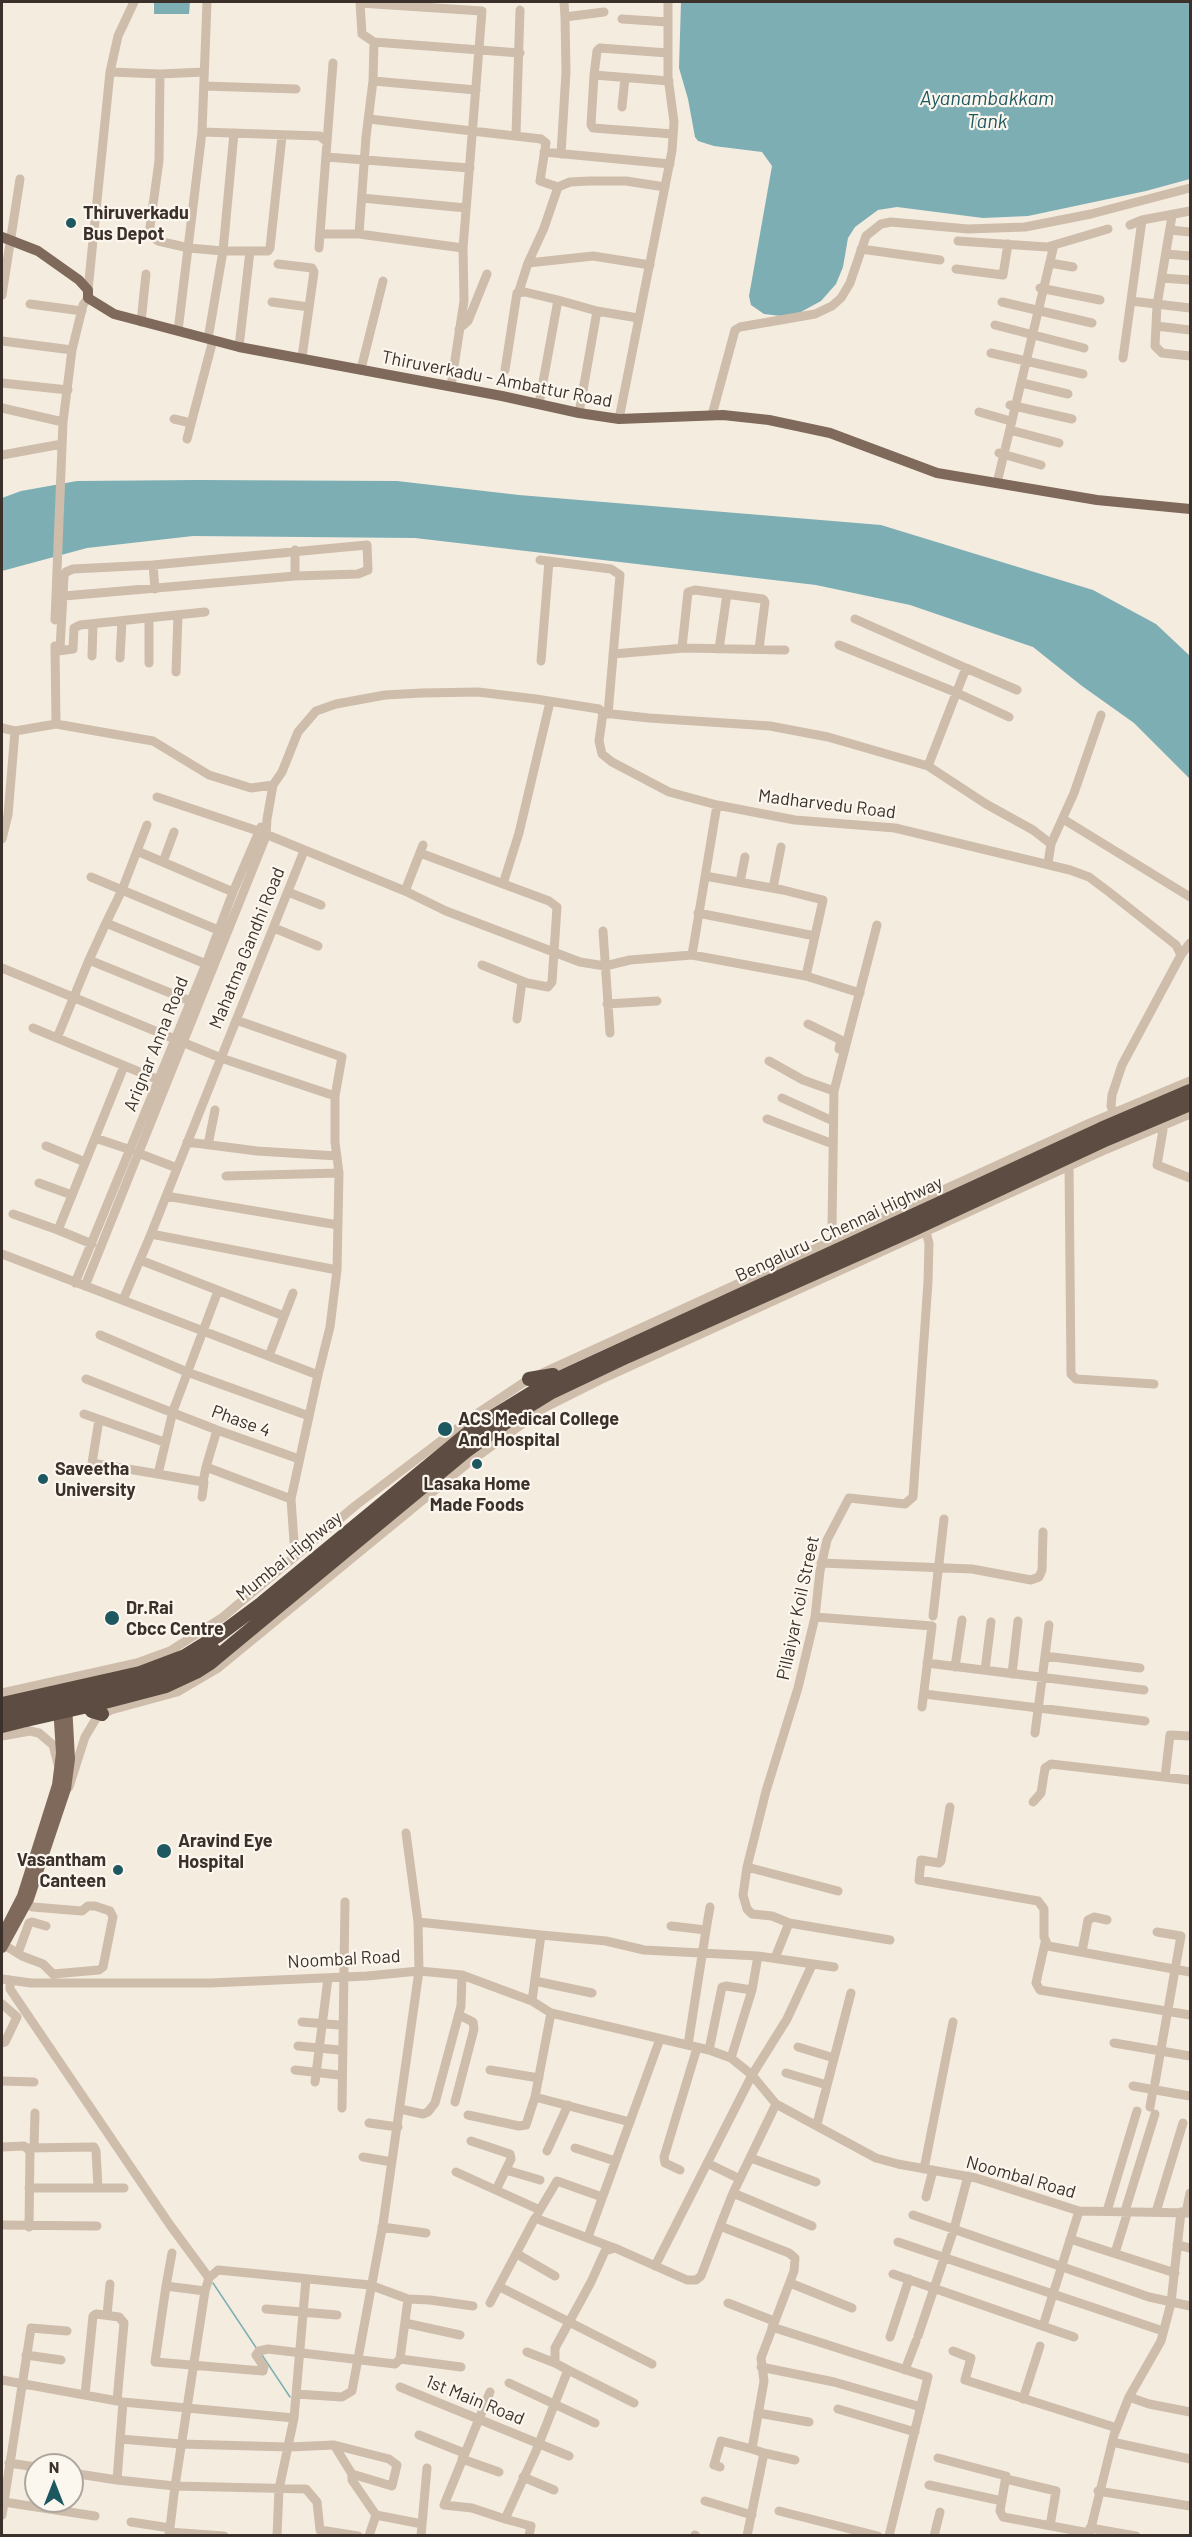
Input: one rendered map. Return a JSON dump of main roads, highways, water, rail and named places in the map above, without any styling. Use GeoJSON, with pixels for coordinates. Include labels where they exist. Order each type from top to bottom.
{"type":"FeatureCollection","features":[{"type":"Feature","properties":{"kind":"highway","name":"Bengaluru - Chennai Highway"},"geometry":{"type":"LineString","coordinates":[[509,1413],[546,1384],[618,1350],[1117,1128],[1191,1091]]}},
{"type":"Feature","properties":{"kind":"highway","name":"Bengaluru - Chennai Highway"},"geometry":{"type":"LineString","coordinates":[[509,1413],[591,1373],[925,1229],[1069,1162],[1117,1128],[1191,1104]]}},
{"type":"Feature","properties":{"kind":"highway"},"geometry":{"type":"LineString","coordinates":[[529,1379],[548,1377],[604,1353],[618,1350]]}},
{"type":"Feature","properties":{"kind":"highway"},"geometry":{"type":"LineString","coordinates":[[488,1435],[509,1413]]}},
{"type":"Feature","properties":{"kind":"highway","name":"Mumbai Highway"},"geometry":{"type":"LineString","coordinates":[[2,1704],[140,1673],[185,1656],[219,1635],[290,1580],[473,1429],[509,1413]]}},
{"type":"Feature","properties":{"kind":"highway"},"geometry":{"type":"LineString","coordinates":[[2,1726],[166,1686],[210,1663],[471,1447],[488,1435],[537,1413]]}},
{"type":"Feature","properties":{"kind":"highway"},"geometry":{"type":"LineString","coordinates":[[468,1463],[471,1447]]}},
{"type":"Feature","properties":{"kind":"highway"},"geometry":{"type":"LineString","coordinates":[[2,1715],[62,1701],[99,1703],[188,1665],[232,1635],[268,1604],[290,1580]]}},
{"type":"Feature","properties":{"kind":"main road","name":"Thiruverkadu - Ambattur Road"},"geometry":{"type":"LineString","coordinates":[[6,239],[38,251],[79,280],[88,294],[114,314],[210,340],[619,419],[712,415],[760,419],[830,433],[936,473],[1097,500],[1191,509]]}},
{"type":"Feature","properties":{"kind":"main road"},"geometry":{"type":"LineString","coordinates":[[2,1943],[22,1896],[58,1779],[62,1701]]}},
{"type":"Feature","properties":{"kind":"main road"},"geometry":{"type":"LineString","coordinates":[[2,1943],[26,1904],[66,1789],[70,1759],[62,1701]]}},
{"type":"Feature","properties":{"kind":"water"},"geometry":{"type":"Polygon","coordinates":[[[154,2],[190,2],[189,14],[154,14],[154,2]]]}},
{"type":"Feature","properties":{"kind":"water","name":"Ayanambakkam Tank"},"geometry":{"type":"Polygon","coordinates":[[[681,2],[1190,2],[1190,179],[1146,191],[1028,216],[983,218],[897,207],[878,210],[855,227],[848,238],[843,267],[836,284],[821,301],[799,313],[781,316],[764,314],[751,305],[749,296],[772,166],[762,152],[714,146],[698,141],[695,137],[679,68],[681,2]]]}},
{"type":"Feature","properties":{"kind":"water"},"geometry":{"type":"Polygon","coordinates":[[[77,481],[397,481],[519,495],[881,525],[1093,590],[1156,624],[1190,656],[1190,779],[1134,723],[1033,647],[910,605],[816,585],[415,538],[193,536],[87,548],[2,571],[2,498],[21,491],[77,481]]]}},
{"type":"Feature","properties":{"kind":"waterway"},"geometry":{"type":"LineString","coordinates":[[213,2283],[257,2349]]}},
{"type":"Feature","properties":{"kind":"waterway"},"geometry":{"type":"LineString","coordinates":[[262,2355],[290,2397]]}},
{"type":"Feature","properties":{"kind":"place","name":"Thiruverkadu Bus Depot"},"geometry":{"type":"Point","coordinates":[71,223]}},
{"type":"Feature","properties":{"kind":"place","name":"ACS Medical College And Hospital"},"geometry":{"type":"Point","coordinates":[445,1429]}},
{"type":"Feature","properties":{"kind":"place","name":"Lasaka Home Made Foods"},"geometry":{"type":"Point","coordinates":[477,1464]}},
{"type":"Feature","properties":{"kind":"place","name":"Saveetha University"},"geometry":{"type":"Point","coordinates":[43,1479]}},
{"type":"Feature","properties":{"kind":"place","name":"Dr.Rai Cbcc Centre"},"geometry":{"type":"Point","coordinates":[112,1618]}},
{"type":"Feature","properties":{"kind":"place","name":"Aravind Eye Hospital"},"geometry":{"type":"Point","coordinates":[164,1851]}},
{"type":"Feature","properties":{"kind":"place","name":"Vasantham Canteen"},"geometry":{"type":"Point","coordinates":[118,1870]}}]}
